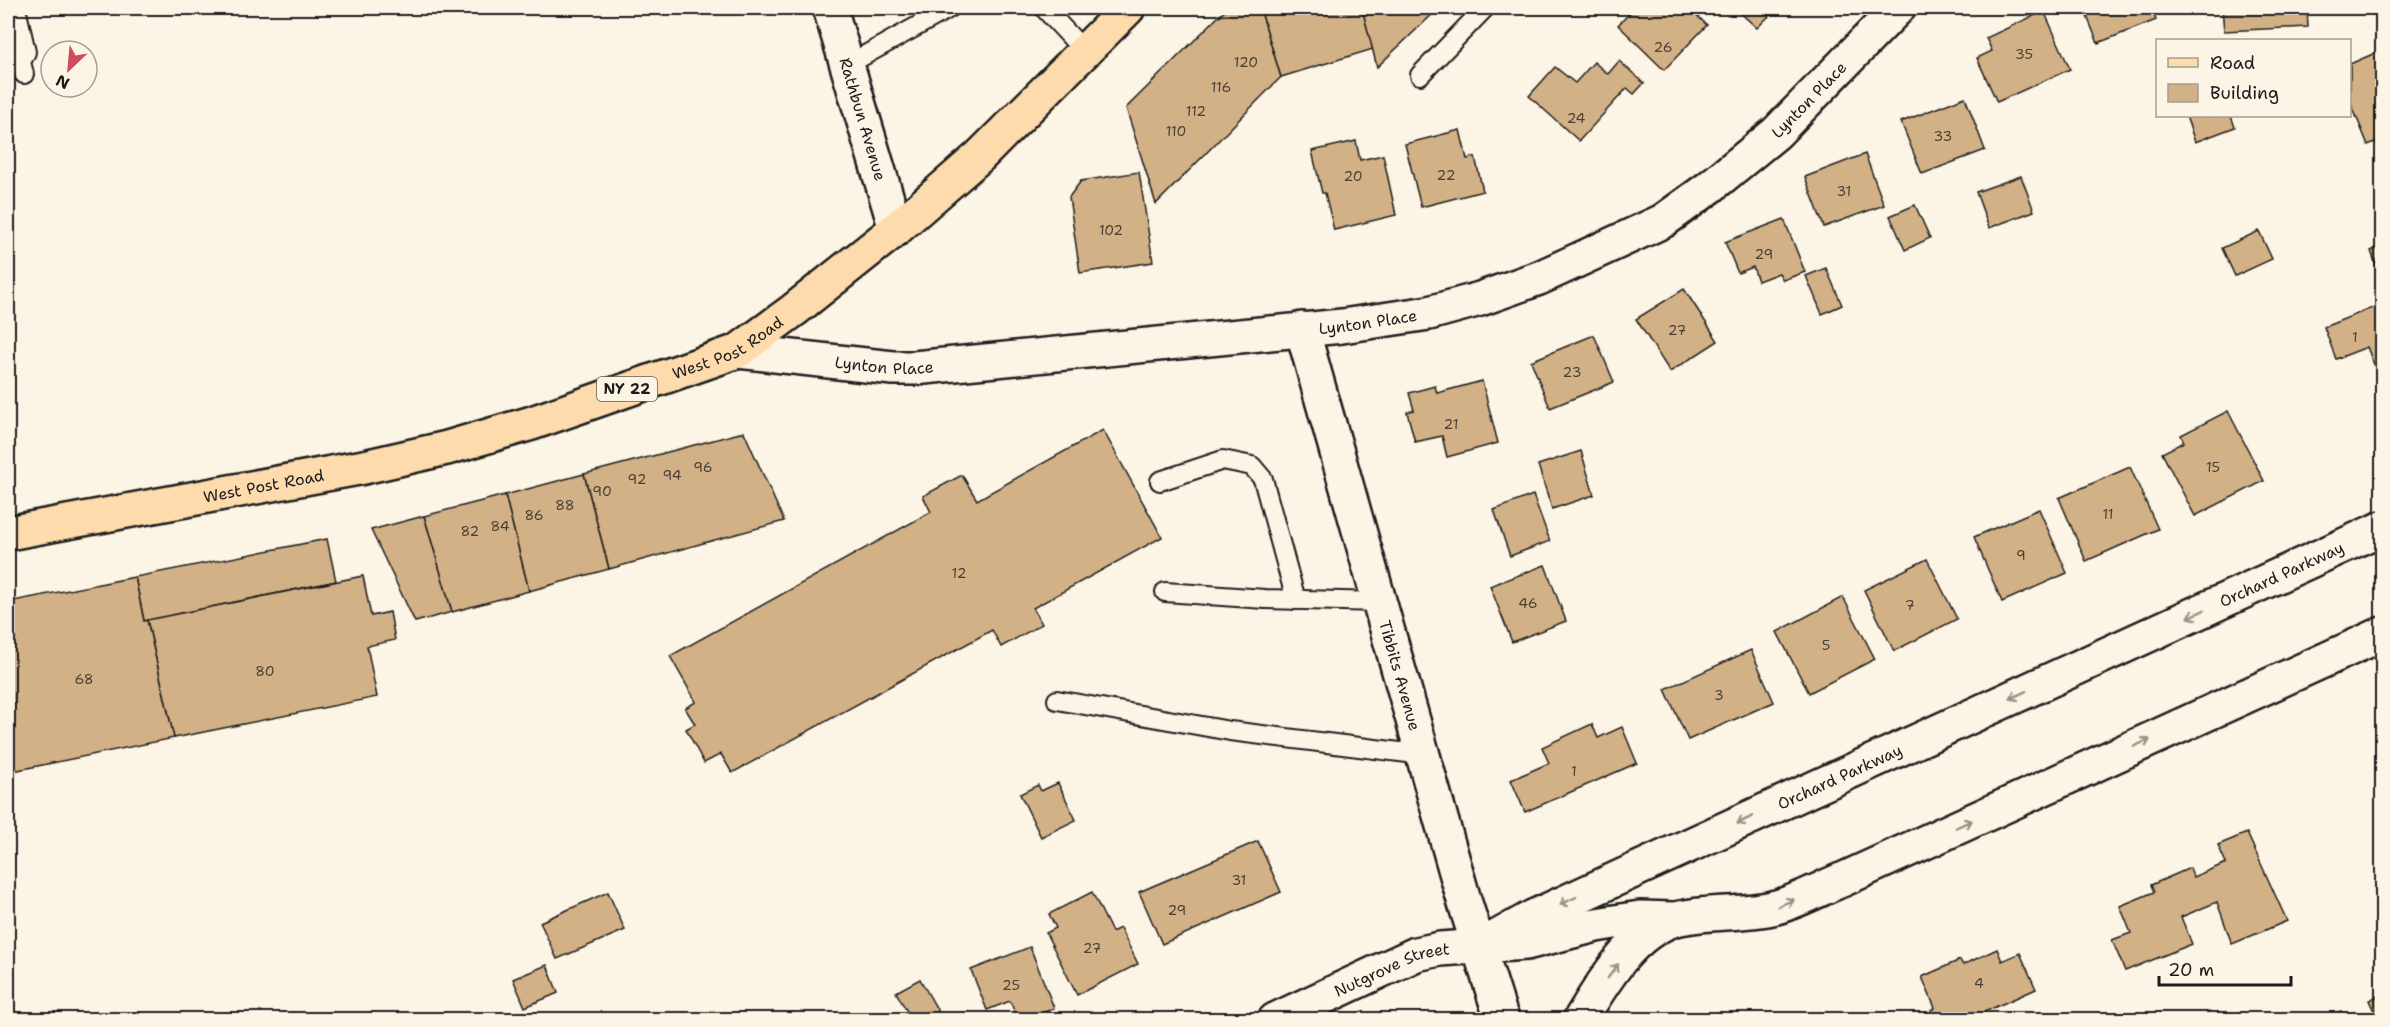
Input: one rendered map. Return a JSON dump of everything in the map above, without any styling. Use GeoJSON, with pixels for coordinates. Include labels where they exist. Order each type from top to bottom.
{"type":"FeatureCollection","features":[{"type":"Feature","properties":{"kind":"main road","name":"West Post Road"},"geometry":{"type":"LineString","coordinates":[[8,533],[364,467],[447,448],[532,423],[738,351],[896,229],[980,156],[1128,8]]}},
{"type":"Feature","properties":{"kind":"street","name":"Rathbun Avenue"},"geometry":{"type":"LineString","coordinates":[[830,8],[896,229]]}},
{"type":"Feature","properties":{"kind":"street","name":"Lynton Place"},"geometry":{"type":"LineString","coordinates":[[738,351],[893,368],[914,368],[1342,326],[1429,313],[1480,299],[1539,278],[1663,221],[1710,187],[1776,133],[1898,8]]}},
{"type":"Feature","properties":{"kind":"street","name":"Tibbits Avenue"},"geometry":{"type":"LineString","coordinates":[[1302,330],[1479,947],[1503,1020]]}},
{"type":"Feature","properties":{"kind":"street","name":"Orchard Parkway"},"geometry":{"type":"LineString","coordinates":[[1479,947],[1544,912],[2382,528]]}},
{"type":"Feature","properties":{"kind":"street"},"geometry":{"type":"LineString","coordinates":[[1479,947],[1526,943],[1596,925],[1641,918],[1676,919],[1772,908],[1844,879],[2382,634]]}},
{"type":"Feature","properties":{"kind":"street"},"geometry":{"type":"LineString","coordinates":[[1580,1020],[1625,954],[1652,930],[1676,919]]}},
{"type":"Feature","properties":{"kind":"street","name":"Nutgrove Street"},"geometry":{"type":"LineString","coordinates":[[1275,1020],[1416,954],[1440,949],[1479,947]]}},
{"type":"Feature","properties":{"kind":"lane"},"geometry":{"type":"LineString","coordinates":[[8,49],[9,55],[22,68],[26,52],[16,8]]}},
{"type":"Feature","properties":{"kind":"lane"},"geometry":{"type":"LineString","coordinates":[[847,65],[950,8]]}},
{"type":"Feature","properties":{"kind":"lane"},"geometry":{"type":"LineString","coordinates":[[1044,8],[1084,51]]}},
{"type":"Feature","properties":{"kind":"lane"},"geometry":{"type":"LineString","coordinates":[[1420,75],[1485,8]]}},
{"type":"Feature","properties":{"kind":"lane"},"geometry":{"type":"LineString","coordinates":[[1160,481],[1223,460],[1252,466],[1263,479],[1296,600]]}},
{"type":"Feature","properties":{"kind":"lane"},"geometry":{"type":"LineString","coordinates":[[1164,592],[1296,600],[1380,602]]}},
{"type":"Feature","properties":{"kind":"lane"},"geometry":{"type":"LineString","coordinates":[[1057,700],[1230,731],[1424,755]]}},
{"type":"Feature","properties":{"kind":"building"},"geometry":{"type":"Polygon","coordinates":[[[1227,8],[1260,8],[1281,77],[1156,204],[1126,108],[1227,8]]]}},
{"type":"Feature","properties":{"kind":"building"},"geometry":{"type":"Polygon","coordinates":[[[1260,8],[1362,8],[1373,49],[1281,77],[1260,8]]]}},
{"type":"Feature","properties":{"kind":"building"},"geometry":{"type":"Polygon","coordinates":[[[1362,8],[1439,8],[1377,67],[1362,8]]]}},
{"type":"Feature","properties":{"kind":"building"},"geometry":{"type":"Polygon","coordinates":[[[1635,8],[1689,8],[1707,25],[1664,70],[1618,25],[1635,8]]]}},
{"type":"Feature","properties":{"kind":"building"},"geometry":{"type":"Polygon","coordinates":[[[1735,8],[1777,8],[1757,28],[1735,8]]]}},
{"type":"Feature","properties":{"kind":"building"},"geometry":{"type":"Polygon","coordinates":[[[2094,8],[2151,8],[2156,20],[2098,43],[2086,14],[2095,10],[2094,8]]]}},
{"type":"Feature","properties":{"kind":"building"},"geometry":{"type":"Polygon","coordinates":[[[2222,8],[2307,8],[2308,27],[2224,31],[2222,8]]]}},
{"type":"Feature","properties":{"kind":"building"},"geometry":{"type":"Polygon","coordinates":[[[2044,11],[2070,69],[1997,102],[1977,58],[1992,51],[1986,38],[2044,11]]]}},
{"type":"Feature","properties":{"kind":"building"},"geometry":{"type":"Polygon","coordinates":[[[2382,50],[2382,139],[2368,145],[2351,103],[2351,64],[2382,50]]]}},
{"type":"Feature","properties":{"kind":"building"},"geometry":{"type":"Polygon","coordinates":[[[1619,61],[1644,83],[1634,94],[1627,88],[1579,141],[1529,96],[1555,67],[1575,83],[1594,62],[1608,74],[1619,61]]]}},
{"type":"Feature","properties":{"kind":"building"},"geometry":{"type":"Polygon","coordinates":[[[1965,97],[1985,150],[1922,174],[1901,122],[1965,97]]]}},
{"type":"Feature","properties":{"kind":"building"},"geometry":{"type":"Polygon","coordinates":[[[2186,117],[2231,117],[2235,127],[2195,142],[2186,117]]]}},
{"type":"Feature","properties":{"kind":"building"},"geometry":{"type":"Polygon","coordinates":[[[1460,130],[1467,159],[1475,157],[1483,191],[1421,207],[1405,144],[1460,130]]]}},
{"type":"Feature","properties":{"kind":"building"},"geometry":{"type":"Polygon","coordinates":[[[1356,141],[1360,160],[1383,155],[1396,215],[1334,230],[1312,151],[1356,141]]]}},
{"type":"Feature","properties":{"kind":"building"},"geometry":{"type":"Polygon","coordinates":[[[1865,154],[1884,205],[1824,227],[1805,177],[1865,154]]]}},
{"type":"Feature","properties":{"kind":"building"},"geometry":{"type":"Polygon","coordinates":[[[1139,172],[1153,262],[1080,273],[1069,197],[1081,181],[1139,172]]]}},
{"type":"Feature","properties":{"kind":"building"},"geometry":{"type":"Polygon","coordinates":[[[2021,176],[2034,211],[1989,228],[1976,192],[2021,176]]]}},
{"type":"Feature","properties":{"kind":"building"},"geometry":{"type":"Polygon","coordinates":[[[1915,205],[1930,238],[1905,250],[1890,216],[1915,205]]]}},
{"type":"Feature","properties":{"kind":"building"},"geometry":{"type":"Polygon","coordinates":[[[1784,219],[1805,272],[1783,280],[1779,273],[1758,281],[1753,267],[1738,273],[1725,242],[1784,219]]]}},
{"type":"Feature","properties":{"kind":"building"},"geometry":{"type":"Polygon","coordinates":[[[2259,231],[2272,259],[2235,276],[2222,248],[2259,231]]]}},
{"type":"Feature","properties":{"kind":"building"},"geometry":{"type":"Polygon","coordinates":[[[2382,246],[2382,282],[2371,251],[2382,246]]]}},
{"type":"Feature","properties":{"kind":"building"},"geometry":{"type":"Polygon","coordinates":[[[1826,268],[1842,305],[1822,314],[1806,276],[1826,268]]]}},
{"type":"Feature","properties":{"kind":"building"},"geometry":{"type":"Polygon","coordinates":[[[1684,289],[1718,341],[1670,372],[1636,319],[1684,289]]]}},
{"type":"Feature","properties":{"kind":"building"},"geometry":{"type":"Polygon","coordinates":[[[2382,304],[2382,365],[2375,367],[2367,347],[2336,359],[2324,327],[2382,304]]]}},
{"type":"Feature","properties":{"kind":"building"},"geometry":{"type":"Polygon","coordinates":[[[1594,335],[1614,382],[1550,408],[1531,361],[1594,335]]]}},
{"type":"Feature","properties":{"kind":"building"},"geometry":{"type":"Polygon","coordinates":[[[1482,381],[1498,443],[1447,457],[1442,436],[1415,442],[1407,412],[1414,410],[1409,393],[1435,386],[1437,393],[1482,381]]]}},
{"type":"Feature","properties":{"kind":"building"},"geometry":{"type":"Polygon","coordinates":[[[2228,411],[2264,481],[2195,516],[2162,453],[2184,442],[2181,435],[2228,411]]]}},
{"type":"Feature","properties":{"kind":"building"},"geometry":{"type":"Polygon","coordinates":[[[1103,430],[1162,537],[1033,608],[1042,624],[1001,647],[992,630],[732,773],[721,754],[704,763],[686,729],[695,724],[685,708],[696,702],[670,656],[931,512],[923,496],[962,475],[977,500],[1103,430]]]}},
{"type":"Feature","properties":{"kind":"building"},"geometry":{"type":"Polygon","coordinates":[[[744,432],[784,521],[609,569],[584,474],[744,432]]]}},
{"type":"Feature","properties":{"kind":"building"},"geometry":{"type":"Polygon","coordinates":[[[1581,451],[1594,495],[1552,509],[1538,465],[1581,451]]]}},
{"type":"Feature","properties":{"kind":"building"},"geometry":{"type":"Polygon","coordinates":[[[2130,467],[2158,529],[2086,561],[2059,498],[2130,467]]]}},
{"type":"Feature","properties":{"kind":"building"},"geometry":{"type":"Polygon","coordinates":[[[584,474],[609,569],[529,591],[505,495],[584,474]]]}},
{"type":"Feature","properties":{"kind":"building"},"geometry":{"type":"Polygon","coordinates":[[[505,495],[529,591],[452,612],[424,516],[505,495]]]}},
{"type":"Feature","properties":{"kind":"building"},"geometry":{"type":"Polygon","coordinates":[[[1533,495],[1550,541],[1510,556],[1494,510],[1533,495]]]}},
{"type":"Feature","properties":{"kind":"building"},"geometry":{"type":"Polygon","coordinates":[[[2039,509],[2067,573],[2002,602],[1974,537],[2039,509]]]}},
{"type":"Feature","properties":{"kind":"building"},"geometry":{"type":"Polygon","coordinates":[[[424,516],[452,612],[415,622],[371,530],[424,516]]]}},
{"type":"Feature","properties":{"kind":"building"},"geometry":{"type":"Polygon","coordinates":[[[327,539],[336,581],[144,621],[135,577],[327,539]]]}},
{"type":"Feature","properties":{"kind":"building"},"geometry":{"type":"Polygon","coordinates":[[[1927,559],[1957,619],[1894,651],[1864,590],[1927,559]]]}},
{"type":"Feature","properties":{"kind":"building"},"geometry":{"type":"Polygon","coordinates":[[[1545,565],[1566,621],[1512,642],[1490,586],[1545,565]]]}},
{"type":"Feature","properties":{"kind":"building"},"geometry":{"type":"Polygon","coordinates":[[[363,576],[371,616],[390,612],[395,640],[367,646],[377,697],[174,738],[147,620],[363,576]]]}},
{"type":"Feature","properties":{"kind":"building"},"geometry":{"type":"Polygon","coordinates":[[[135,577],[174,738],[8,772],[8,602],[135,577]]]}},
{"type":"Feature","properties":{"kind":"building"},"geometry":{"type":"Polygon","coordinates":[[[1843,597],[1875,659],[1809,693],[1777,632],[1843,597]]]}},
{"type":"Feature","properties":{"kind":"building"},"geometry":{"type":"Polygon","coordinates":[[[1751,650],[1774,702],[1688,740],[1665,689],[1751,650]]]}},
{"type":"Feature","properties":{"kind":"building"},"geometry":{"type":"Polygon","coordinates":[[[1592,724],[1598,738],[1622,727],[1637,763],[1525,812],[1511,780],[1549,763],[1542,747],[1592,724]]]}},
{"type":"Feature","properties":{"kind":"building"},"geometry":{"type":"Polygon","coordinates":[[[1058,783],[1076,820],[1041,837],[1020,794],[1038,785],[1041,791],[1058,783]]]}},
{"type":"Feature","properties":{"kind":"building"},"geometry":{"type":"Polygon","coordinates":[[[2247,833],[2287,921],[2232,944],[2217,902],[2181,917],[2192,944],[2125,971],[2112,940],[2131,933],[2120,906],[2154,892],[2151,885],[2190,868],[2193,877],[2226,863],[2218,845],[2247,833]]]}},
{"type":"Feature","properties":{"kind":"building"},"geometry":{"type":"Polygon","coordinates":[[[1258,841],[1281,892],[1162,944],[1139,892],[1258,841]]]}},
{"type":"Feature","properties":{"kind":"building"},"geometry":{"type":"Polygon","coordinates":[[[608,892],[625,930],[557,959],[540,922],[608,892]]]}},
{"type":"Feature","properties":{"kind":"building"},"geometry":{"type":"Polygon","coordinates":[[[1092,892],[1112,932],[1120,928],[1138,964],[1077,995],[1046,933],[1056,928],[1049,914],[1092,892]]]}},
{"type":"Feature","properties":{"kind":"building"},"geometry":{"type":"Polygon","coordinates":[[[1030,947],[1054,1008],[1026,1020],[1018,1020],[1010,1001],[987,1010],[971,970],[1030,947]]]}},
{"type":"Feature","properties":{"kind":"building"},"geometry":{"type":"Polygon","coordinates":[[[1997,949],[2002,961],[2020,953],[2036,989],[1966,1020],[1935,1020],[1931,1010],[1935,1008],[1922,977],[1960,960],[1963,965],[1997,949]]]}},
{"type":"Feature","properties":{"kind":"building"},"geometry":{"type":"Polygon","coordinates":[[[547,965],[558,993],[525,1007],[513,979],[547,965]]]}},
{"type":"Feature","properties":{"kind":"building"},"geometry":{"type":"Polygon","coordinates":[[[920,979],[939,1013],[928,1020],[912,1020],[896,992],[920,979]]]}},
{"type":"Feature","properties":{"kind":"building"},"geometry":{"type":"Polygon","coordinates":[[[2382,994],[2382,1020],[2378,1020],[2369,1000],[2382,994]]]}},
{"type":"Feature","properties":{"kind":"building"},"geometry":{"type":"Polygon","coordinates":[[[2341,1011],[2344,1020],[2318,1020],[2318,1019],[2341,1011]]]}}]}
